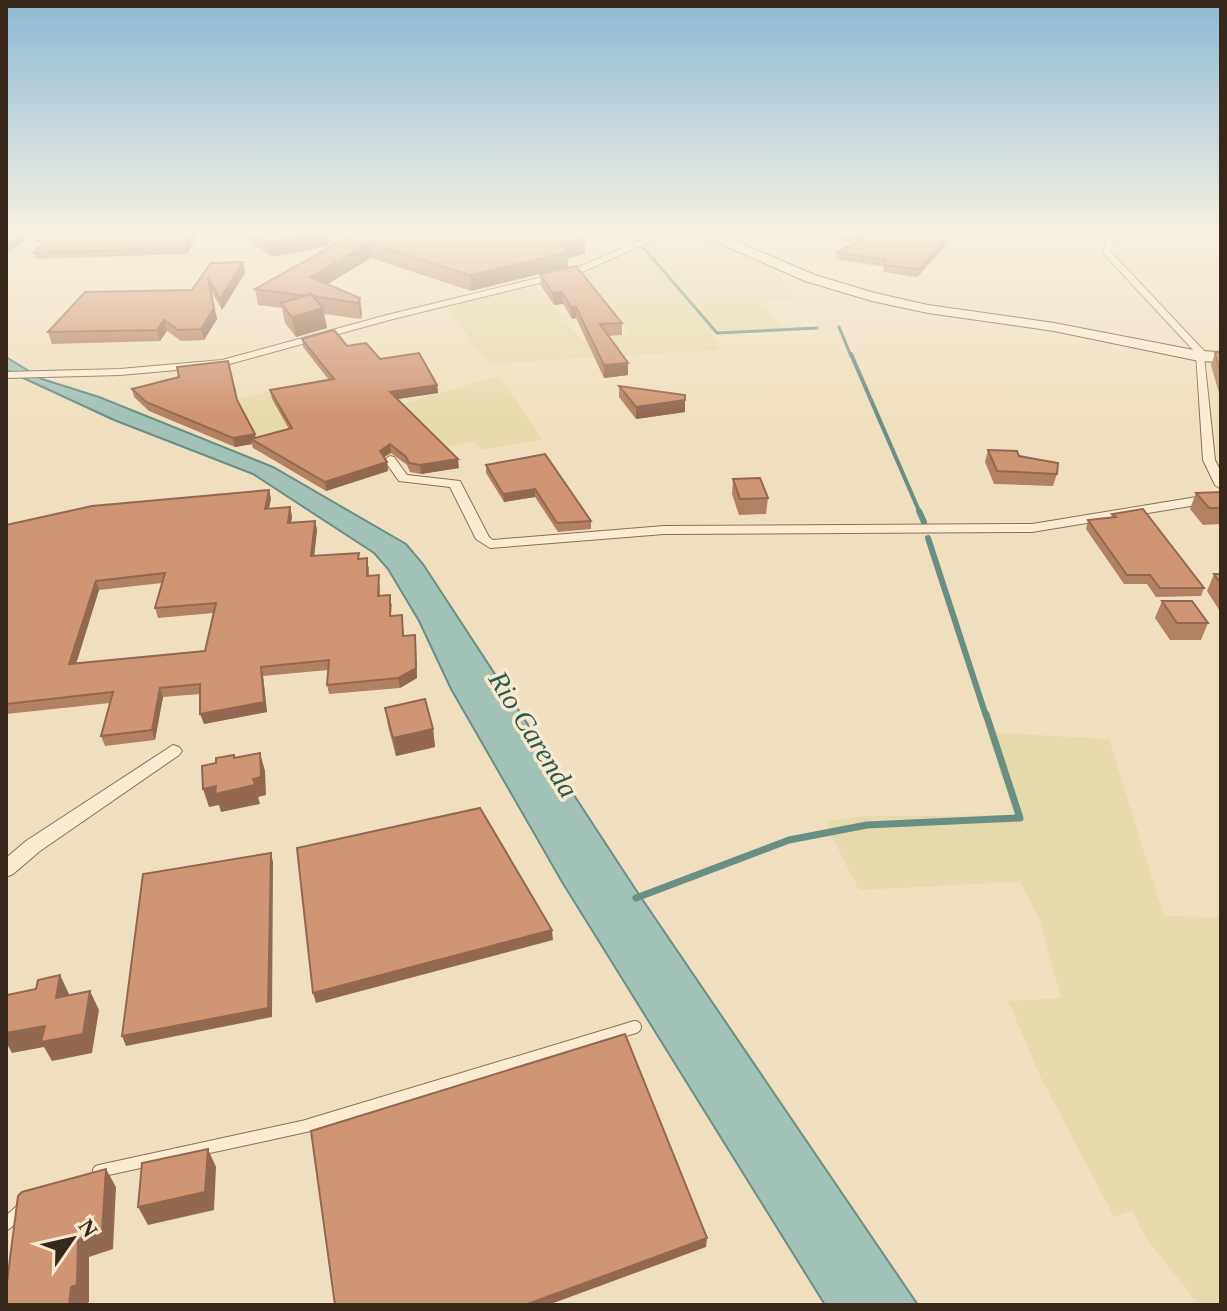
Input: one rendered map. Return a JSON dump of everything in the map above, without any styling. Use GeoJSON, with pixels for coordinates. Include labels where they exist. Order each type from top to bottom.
{"type":"FeatureCollection","features":[{"type":"Feature","properties":{"kind":"main road"},"geometry":{"type":"LineString","coordinates":[[860,293],[928,309],[1054,327],[1199,356],[1221,357]]}},
{"type":"Feature","properties":{"kind":"street"},"geometry":{"type":"LineString","coordinates":[[6,375],[120,372],[222,363],[487,293]]}},
{"type":"Feature","properties":{"kind":"street"},"geometry":{"type":"LineString","coordinates":[[1145,293],[1201,353],[1209,460],[1221,485]]}},
{"type":"Feature","properties":{"kind":"street"},"geometry":{"type":"LineString","coordinates":[[390,460],[403,478],[455,484],[483,539],[490,544],[664,530],[1032,528],[1221,497]]}},
{"type":"Feature","properties":{"kind":"street"},"geometry":{"type":"LineString","coordinates":[[6,869],[33,846],[173,751]]}},
{"type":"Feature","properties":{"kind":"lane"},"geometry":{"type":"LineString","coordinates":[[85,1175],[306,1126],[635,1027]]}},
{"type":"Feature","properties":{"kind":"lane"},"geometry":{"type":"LineString","coordinates":[[6,1224],[30,1202]]}},
{"type":"Feature","properties":{"kind":"shaded area"},"geometry":{"type":"Polygon","coordinates":[[[500,293],[542,293],[581,340],[629,335],[620,316],[609,311],[598,293],[794,293],[799,299],[758,303],[765,306],[781,329],[711,332],[720,350],[489,364],[446,306],[500,293]]]}},
{"type":"Feature","properties":{"kind":"shaded area"},"geometry":{"type":"Polygon","coordinates":[[[361,369],[399,405],[499,376],[542,440],[480,450],[475,442],[439,448],[253,448],[250,444],[256,443],[237,399],[361,369]]]}},
{"type":"Feature","properties":{"kind":"shaded area"},"geometry":{"type":"Polygon","coordinates":[[[987,732],[1109,739],[1164,916],[1221,917],[1221,1305],[1199,1305],[1145,1237],[1132,1211],[1114,1217],[1040,1076],[1008,1001],[1061,998],[1039,918],[1020,882],[859,890],[829,831],[827,821],[868,816],[1014,815],[987,732]]]}},
{"type":"Feature","properties":{"kind":"water","name":"Rio Carenda"},"geometry":{"type":"Polygon","coordinates":[[[6,357],[42,379],[99,397],[273,467],[406,544],[423,564],[636,890],[918,1305],[825,1305],[562,882],[451,689],[419,621],[388,569],[374,553],[253,474],[114,420],[6,370],[6,357]]]}},
{"type":"Feature","properties":{"kind":"building"},"geometry":{"type":"Polygon","coordinates":[[[84,293],[211,293],[214,308],[201,329],[178,330],[164,320],[157,330],[48,332],[84,293]]]}},
{"type":"Feature","properties":{"kind":"building"},"geometry":{"type":"Polygon","coordinates":[[[286,293],[349,293],[360,298],[358,303],[311,294],[286,293]]]}},
{"type":"Feature","properties":{"kind":"building"},"geometry":{"type":"Polygon","coordinates":[[[563,293],[598,293],[622,323],[600,324],[628,363],[604,365],[576,307],[571,307],[563,293]]]}},
{"type":"Feature","properties":{"kind":"building"},"geometry":{"type":"Polygon","coordinates":[[[311,294],[323,308],[292,317],[281,303],[311,294]]]}},
{"type":"Feature","properties":{"kind":"building"},"geometry":{"type":"Polygon","coordinates":[[[334,330],[347,346],[366,343],[380,359],[419,353],[437,385],[390,392],[458,459],[420,465],[409,463],[390,444],[380,451],[387,462],[325,482],[251,439],[292,428],[270,390],[334,379],[302,339],[334,330]]]}},
{"type":"Feature","properties":{"kind":"building"},"geometry":{"type":"Polygon","coordinates":[[[1215,353],[1221,353],[1221,374],[1215,353]]]}},
{"type":"Feature","properties":{"kind":"building"},"geometry":{"type":"Polygon","coordinates":[[[228,361],[237,400],[255,434],[233,438],[146,402],[132,389],[179,377],[177,367],[228,361]]]}},
{"type":"Feature","properties":{"kind":"building"},"geometry":{"type":"Polygon","coordinates":[[[619,386],[685,395],[685,400],[636,407],[619,386]]]}},
{"type":"Feature","properties":{"kind":"building"},"geometry":{"type":"Polygon","coordinates":[[[988,450],[1017,451],[1019,456],[1058,463],[1057,474],[997,471],[988,450]]]}},
{"type":"Feature","properties":{"kind":"building"},"geometry":{"type":"Polygon","coordinates":[[[545,454],[591,521],[557,523],[535,489],[503,494],[486,465],[545,454]]]}},
{"type":"Feature","properties":{"kind":"building"},"geometry":{"type":"Polygon","coordinates":[[[760,478],[768,498],[740,499],[733,479],[760,478]]]}},
{"type":"Feature","properties":{"kind":"building"},"geometry":{"type":"Polygon","coordinates":[[[269,490],[265,509],[290,507],[288,523],[315,521],[311,556],[359,553],[358,559],[367,558],[367,576],[379,575],[378,596],[390,595],[390,616],[402,615],[403,636],[415,635],[416,668],[398,678],[327,685],[329,660],[261,667],[264,702],[200,714],[200,684],[160,688],[152,730],[101,736],[113,692],[6,704],[6,525],[92,506],[269,490]],[[165,573],[96,581],[69,664],[205,651],[216,603],[155,608],[165,573]]]}},
{"type":"Feature","properties":{"kind":"building"},"geometry":{"type":"Polygon","coordinates":[[[1221,492],[1221,508],[1209,508],[1196,493],[1221,492]]]}},
{"type":"Feature","properties":{"kind":"building"},"geometry":{"type":"Polygon","coordinates":[[[1143,509],[1204,588],[1160,588],[1150,575],[1127,575],[1088,520],[1116,517],[1112,514],[1143,509]]]}},
{"type":"Feature","properties":{"kind":"building"},"geometry":{"type":"Polygon","coordinates":[[[1162,601],[1192,601],[1208,623],[1177,623],[1162,601]]]}},
{"type":"Feature","properties":{"kind":"building"},"geometry":{"type":"Polygon","coordinates":[[[425,699],[433,729],[393,738],[385,708],[425,699]]]}},
{"type":"Feature","properties":{"kind":"building"},"geometry":{"type":"Polygon","coordinates":[[[260,753],[261,777],[253,779],[255,785],[215,794],[216,786],[203,789],[202,766],[216,763],[216,758],[260,753]]]}},
{"type":"Feature","properties":{"kind":"building"},"geometry":{"type":"Polygon","coordinates":[[[480,808],[552,930],[313,993],[297,848],[480,808]]]}},
{"type":"Feature","properties":{"kind":"building"},"geometry":{"type":"Polygon","coordinates":[[[271,853],[268,1008],[122,1036],[143,874],[271,853]]]}},
{"type":"Feature","properties":{"kind":"building"},"geometry":{"type":"Polygon","coordinates":[[[60,975],[56,998],[90,991],[83,1034],[41,1042],[45,1026],[6,1033],[7,995],[36,989],[38,980],[60,975]]]}},
{"type":"Feature","properties":{"kind":"building"},"geometry":{"type":"Polygon","coordinates":[[[625,1034],[707,1238],[525,1305],[335,1305],[311,1131],[625,1034]]]}},
{"type":"Feature","properties":{"kind":"building"},"geometry":{"type":"Polygon","coordinates":[[[208,1149],[205,1192],[138,1207],[142,1163],[208,1149]]]}},
{"type":"Feature","properties":{"kind":"building"},"geometry":{"type":"Polygon","coordinates":[[[106,1169],[102,1232],[78,1240],[77,1285],[71,1287],[69,1305],[6,1305],[18,1196],[22,1192],[106,1169]]]}},
{"type":"Feature","properties":{"kind":"waterway"},"geometry":{"type":"LineString","coordinates":[[683,293],[717,333],[817,328]]}},
{"type":"Feature","properties":{"kind":"waterway"},"geometry":{"type":"LineString","coordinates":[[839,327],[851,356]]}},
{"type":"Feature","properties":{"kind":"waterway"},"geometry":{"type":"LineString","coordinates":[[851,354],[920,513]]}},
{"type":"Feature","properties":{"kind":"waterway"},"geometry":{"type":"LineString","coordinates":[[919,511],[924,522]]}},
{"type":"Feature","properties":{"kind":"waterway"},"geometry":{"type":"LineString","coordinates":[[928,538],[986,716]]}},
{"type":"Feature","properties":{"kind":"waterway"},"geometry":{"type":"LineString","coordinates":[[636,898],[789,840],[867,825],[1020,818],[986,714]]}}]}
